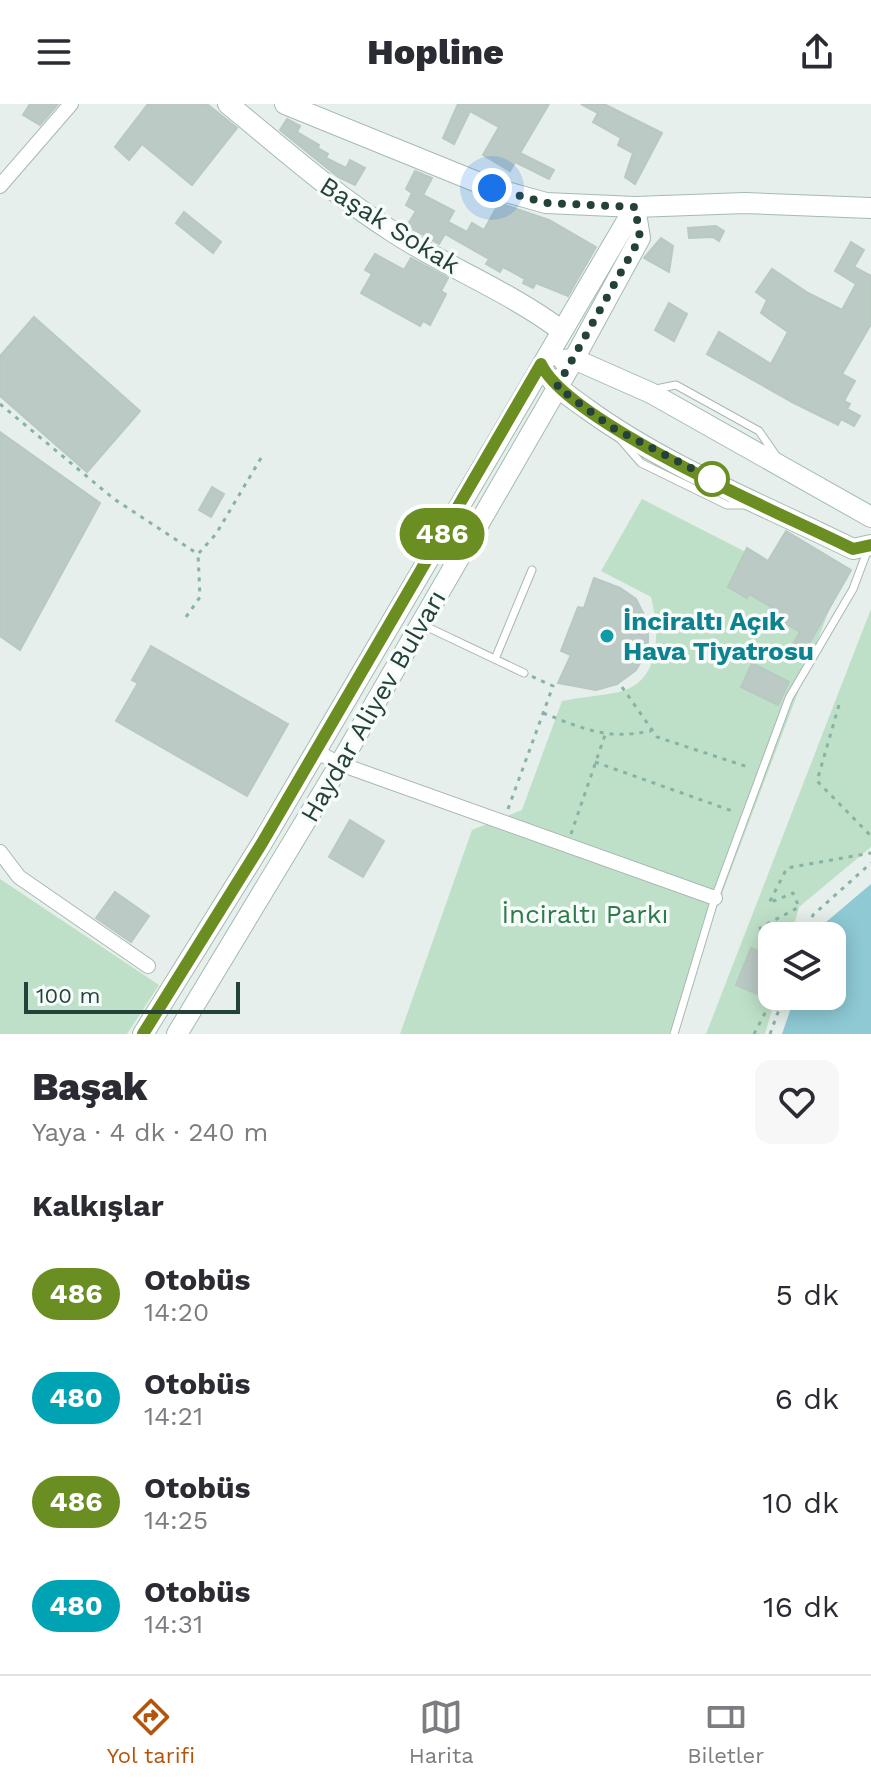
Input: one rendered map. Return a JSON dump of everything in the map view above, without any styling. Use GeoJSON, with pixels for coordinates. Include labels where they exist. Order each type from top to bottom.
{"type":"FeatureCollection","features":[{"type":"Feature","properties":{"kind":"main road","name":"Başak Sokak"},"geometry":{"type":"LineString","coordinates":[[228,104],[294,163],[390,230],[431,256],[487,283],[562,331]]}},
{"type":"Feature","properties":{"kind":"main road"},"geometry":{"type":"LineString","coordinates":[[285,104],[492,188],[546,203],[635,207],[704,202],[871,208]]}},
{"type":"Feature","properties":{"kind":"main road","name":"Haydar Aliyev Bulvarı"},"geometry":{"type":"LineString","coordinates":[[143,1034],[315,751],[635,207]]}},
{"type":"Feature","properties":{"kind":"main road","name":"Haydar Aliyev Bulvarı"},"geometry":{"type":"LineString","coordinates":[[177,1034],[340,764],[574,359],[640,238],[635,207]]}},
{"type":"Feature","properties":{"kind":"main road"},"geometry":{"type":"LineString","coordinates":[[870,546],[853,549],[613,428],[557,387],[541,364],[574,359],[651,393],[779,462],[871,517]]}},
{"type":"Feature","properties":{"kind":"street"},"geometry":{"type":"LineString","coordinates":[[0,186],[71,104]]}},
{"type":"Feature","properties":{"kind":"street"},"geometry":{"type":"LineString","coordinates":[[397,611],[421,624]]}},
{"type":"Feature","properties":{"kind":"street"},"geometry":{"type":"LineString","coordinates":[[315,751],[340,764],[715,898]]}},
{"type":"Feature","properties":{"kind":"street"},"geometry":{"type":"LineString","coordinates":[[0,852],[19,877],[148,966]]}},
{"type":"Feature","properties":{"kind":"lane"},"geometry":{"type":"LineString","coordinates":[[674,1034],[715,898],[789,698],[853,589],[870,546]]}},
{"type":"Feature","properties":{"kind":"lane"},"geometry":{"type":"LineString","coordinates":[[495,659],[532,570]]}},
{"type":"Feature","properties":{"kind":"lane"},"geometry":{"type":"LineString","coordinates":[[421,624],[524,673]]}},
{"type":"Feature","properties":{"kind":"path"},"geometry":{"type":"LineString","coordinates":[[0,404],[114,499],[198,554]]}},
{"type":"Feature","properties":{"kind":"path"},"geometry":{"type":"LineString","coordinates":[[186,617],[200,597],[198,554],[216,534],[261,458]]}},
{"type":"Feature","properties":{"kind":"path"},"geometry":{"type":"LineString","coordinates":[[508,809],[553,686],[524,673]]}},
{"type":"Feature","properties":{"kind":"path"},"geometry":{"type":"LineString","coordinates":[[622,687],[657,737],[762,772]]}},
{"type":"Feature","properties":{"kind":"path"},"geometry":{"type":"LineString","coordinates":[[839,705],[817,781],[871,836]]}},
{"type":"Feature","properties":{"kind":"path"},"geometry":{"type":"LineString","coordinates":[[543,713],[605,735],[623,736],[652,731]]}},
{"type":"Feature","properties":{"kind":"path"},"geometry":{"type":"LineString","coordinates":[[567,845],[605,735]]}},
{"type":"Feature","properties":{"kind":"path"},"geometry":{"type":"LineString","coordinates":[[595,762],[746,816]]}},
{"type":"Feature","properties":{"kind":"path"},"geometry":{"type":"LineString","coordinates":[[771,922],[799,907],[793,893],[769,903],[787,868],[871,853]]}},
{"type":"Feature","properties":{"kind":"path"},"geometry":{"type":"LineString","coordinates":[[810,922],[813,915],[871,863]]}},
{"type":"Feature","properties":{"kind":"path"},"geometry":{"type":"LineString","coordinates":[[754,1034],[767,1010]]}},
{"type":"Feature","properties":{"kind":"path"},"geometry":{"type":"LineString","coordinates":[[770,1034],[779,1010]]}},
{"type":"Feature","properties":{"kind":"green space","name":"İnciraltı Parkı"},"geometry":{"type":"Polygon","coordinates":[[[642,499],[834,597],[669,1034],[400,1034],[472,830],[522,810],[562,701],[619,692],[633,686],[651,666],[656,624],[651,597],[601,571],[642,499]]]}},
{"type":"Feature","properties":{"kind":"green space","name":"İnciraltı Parkı"},"geometry":{"type":"Polygon","coordinates":[[[871,609],[871,847],[799,907],[795,922],[758,922],[758,1010],[772,1010],[765,1034],[706,1034],[871,609]]]}},
{"type":"Feature","properties":{"kind":"green space"},"geometry":{"type":"Polygon","coordinates":[[[0,879],[159,985],[127,1034],[0,1034],[0,879]]]}},
{"type":"Feature","properties":{"kind":"water"},"geometry":{"type":"Polygon","coordinates":[[[871,884],[871,1034],[782,1034],[790,1010],[846,1010],[846,922],[826,922],[871,884]]]}},
{"type":"Feature","properties":{"kind":"building"},"geometry":{"type":"Polygon","coordinates":[[[30,104],[58,104],[40,125],[23,115],[30,104]]]}},
{"type":"Feature","properties":{"kind":"building"},"geometry":{"type":"Polygon","coordinates":[[[148,104],[207,104],[237,128],[192,185],[142,144],[129,160],[115,147],[148,104]]]}},
{"type":"Feature","properties":{"kind":"building"},"geometry":{"type":"Polygon","coordinates":[[[458,104],[549,104],[520,153],[554,170],[549,179],[515,162],[510,171],[483,155],[499,127],[470,111],[454,144],[443,138],[458,104]]]}},
{"type":"Feature","properties":{"kind":"building"},"geometry":{"type":"Polygon","coordinates":[[[581,104],[604,104],[662,133],[635,184],[625,177],[633,153],[618,145],[621,138],[593,122],[598,113],[581,104]]]}},
{"type":"Feature","properties":{"kind":"building"},"geometry":{"type":"Polygon","coordinates":[[[287,119],[300,126],[297,132],[328,154],[326,158],[346,168],[350,160],[365,168],[355,185],[338,177],[280,130],[287,119]]]}},
{"type":"Feature","properties":{"kind":"building"},"geometry":{"type":"Polygon","coordinates":[[[415,171],[432,178],[423,195],[454,211],[448,222],[467,232],[472,223],[484,230],[499,203],[549,220],[596,247],[568,296],[536,283],[533,288],[523,283],[525,279],[503,267],[500,272],[486,264],[489,259],[445,234],[439,244],[407,226],[416,211],[406,205],[412,193],[406,189],[415,171]]]}},
{"type":"Feature","properties":{"kind":"building"},"geometry":{"type":"Polygon","coordinates":[[[184,212],[221,242],[213,253],[176,223],[184,212]]]}},
{"type":"Feature","properties":{"kind":"building"},"geometry":{"type":"Polygon","coordinates":[[[716,226],[724,231],[719,241],[713,237],[689,238],[688,228],[716,226]]]}},
{"type":"Feature","properties":{"kind":"building"},"geometry":{"type":"Polygon","coordinates":[[[661,238],[673,246],[669,272],[644,258],[661,238]]]}},
{"type":"Feature","properties":{"kind":"building"},"geometry":{"type":"Polygon","coordinates":[[[851,242],[864,250],[854,267],[871,276],[871,324],[842,374],[855,381],[844,401],[850,404],[847,409],[860,416],[854,426],[841,419],[838,425],[707,354],[719,332],[771,364],[788,332],[761,313],[767,300],[756,292],[772,269],[808,293],[842,310],[856,284],[835,271],[851,242]]]}},
{"type":"Feature","properties":{"kind":"building"},"geometry":{"type":"Polygon","coordinates":[[[375,254],[404,270],[411,258],[448,278],[441,291],[446,294],[430,325],[423,321],[420,326],[361,293],[372,274],[365,270],[375,254]]]}},
{"type":"Feature","properties":{"kind":"building"},"geometry":{"type":"Polygon","coordinates":[[[669,303],[687,314],[674,341],[655,330],[669,303]]]}},
{"type":"Feature","properties":{"kind":"building"},"geometry":{"type":"Polygon","coordinates":[[[34,317],[140,411],[87,472],[0,396],[0,356],[34,317]]]}},
{"type":"Feature","properties":{"kind":"building"},"geometry":{"type":"Polygon","coordinates":[[[0,432],[100,503],[20,650],[0,636],[0,432]]]}},
{"type":"Feature","properties":{"kind":"building"},"geometry":{"type":"Polygon","coordinates":[[[212,487],[224,494],[211,517],[199,510],[212,487]]]}},
{"type":"Feature","properties":{"kind":"building"},"geometry":{"type":"Polygon","coordinates":[[[786,531],[851,570],[805,651],[793,644],[800,632],[768,613],[771,607],[749,594],[747,598],[728,587],[747,548],[768,561],[786,531]]]}},
{"type":"Feature","properties":{"kind":"building","name":"İnciraltı Açık Hava Tiyatrosu"},"geometry":{"type":"Polygon","coordinates":[[[594,578],[620,588],[636,599],[648,623],[648,649],[636,670],[617,684],[596,690],[558,683],[571,655],[561,651],[578,607],[584,608],[594,578]]]}},
{"type":"Feature","properties":{"kind":"building"},"geometry":{"type":"Polygon","coordinates":[[[151,646],[288,724],[247,796],[116,721],[138,683],[132,680],[151,646]]]}},
{"type":"Feature","properties":{"kind":"building"},"geometry":{"type":"Polygon","coordinates":[[[752,663],[789,682],[778,705],[741,687],[752,663]]]}},
{"type":"Feature","properties":{"kind":"building"},"geometry":{"type":"Polygon","coordinates":[[[350,820],[384,841],[363,877],[329,857],[350,820]]]}},
{"type":"Feature","properties":{"kind":"building"},"geometry":{"type":"Polygon","coordinates":[[[115,892],[149,916],[131,942],[96,918],[115,892]]]}},
{"type":"Feature","properties":{"kind":"building"},"geometry":{"type":"Polygon","coordinates":[[[751,948],[758,951],[758,995],[736,985],[751,948]]]}},
{"type":"Feature","properties":{"kind":"bus line","name":"486"},"geometry":{"type":"LineString","coordinates":[[143,1034],[262,843],[541,364],[557,387],[613,428],[853,549],[871,545]]}},
{"type":"Feature","properties":{"kind":"place","name":"İnciraltı Açık Hava Tiyatrosu"},"geometry":{"type":"Point","coordinates":[607,636]}},
{"type":"Feature","properties":{"kind":"route"},"geometry":{"type":"LineString","coordinates":[[492,188],[546,203],[635,207],[640,238],[557,387],[613,428],[712,479]]}}]}
